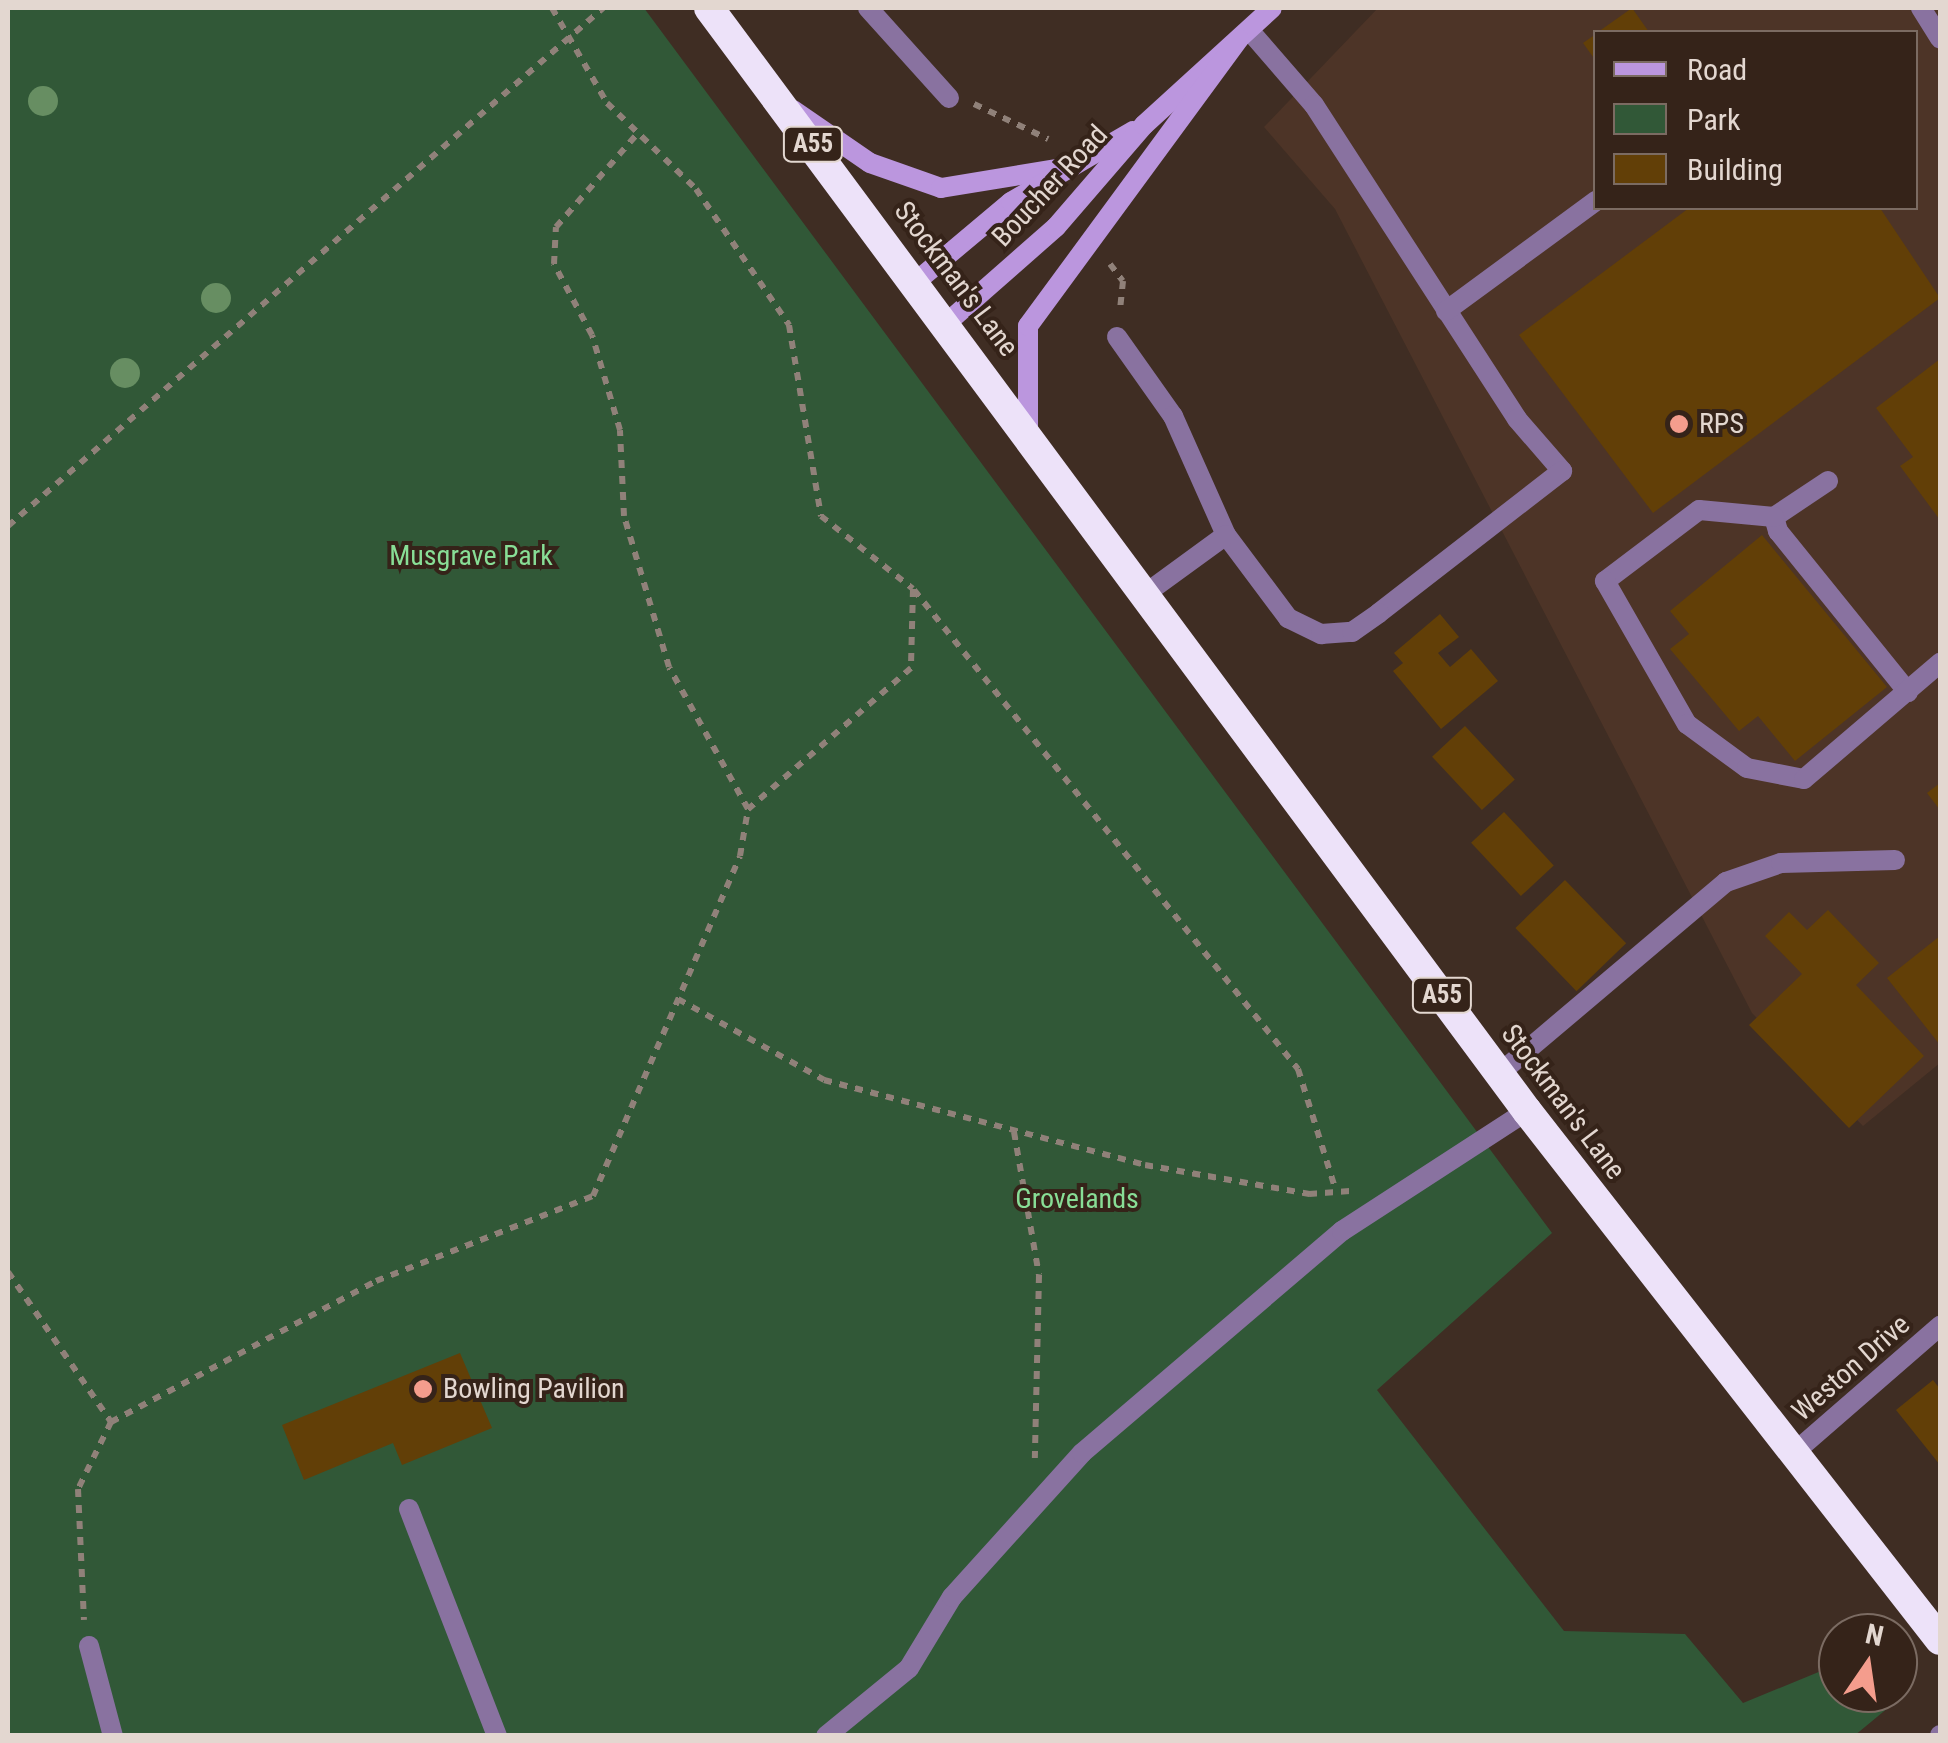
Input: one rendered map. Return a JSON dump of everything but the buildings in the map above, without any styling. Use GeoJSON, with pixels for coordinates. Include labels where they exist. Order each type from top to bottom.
{"type":"FeatureCollection","features":[{"type":"Feature","properties":{"kind":"highway","name":"Stockman's Lane"},"geometry":{"type":"LineString","coordinates":[[709,8],[949,321],[1145,594],[1500,1074],[1940,1640]]}},
{"type":"Feature","properties":{"kind":"street"},"geometry":{"type":"LineString","coordinates":[[868,8],[948,98]]}},
{"type":"Feature","properties":{"kind":"street","name":"Boucher Road"},"geometry":{"type":"LineString","coordinates":[[949,321],[1056,227],[1144,125],[1272,8]]}},
{"type":"Feature","properties":{"kind":"street"},"geometry":{"type":"LineString","coordinates":[[1921,8],[1940,38]]}},
{"type":"Feature","properties":{"kind":"street"},"geometry":{"type":"LineString","coordinates":[[1028,432],[1028,326],[1095,245],[1244,34],[1314,105],[1446,311],[1562,471],[1352,632],[1321,634],[1288,618],[1226,534],[1172,416],[1118,338]]}},
{"type":"Feature","properties":{"kind":"street"},"geometry":{"type":"LineString","coordinates":[[779,100],[907,180],[961,187],[1071,164]]}},
{"type":"Feature","properties":{"kind":"street","name":"Boucher Road"},"geometry":{"type":"LineString","coordinates":[[918,280],[1071,164],[1144,125]]}},
{"type":"Feature","properties":{"kind":"street"},"geometry":{"type":"LineString","coordinates":[[1446,311],[1593,204]]}},
{"type":"Feature","properties":{"kind":"street"},"geometry":{"type":"LineString","coordinates":[[1828,481],[1774,517],[1699,510],[1605,580],[1687,724],[1746,768],[1804,779],[1940,662]]}},
{"type":"Feature","properties":{"kind":"street"},"geometry":{"type":"LineString","coordinates":[[1774,517],[1786,545],[1908,692]]}},
{"type":"Feature","properties":{"kind":"street"},"geometry":{"type":"LineString","coordinates":[[1145,594],[1226,534]]}},
{"type":"Feature","properties":{"kind":"street"},"geometry":{"type":"LineString","coordinates":[[1500,1074],[1726,882],[1781,864],[1895,860]]}},
{"type":"Feature","properties":{"kind":"street"},"geometry":{"type":"LineString","coordinates":[[826,1736],[909,1668],[952,1597],[1047,1493],[1342,1231],[1395,1201],[1528,1111]]}},
{"type":"Feature","properties":{"kind":"street","name":"Weston Drive"},"geometry":{"type":"LineString","coordinates":[[1796,1450],[1940,1326]]}},
{"type":"Feature","properties":{"kind":"street"},"geometry":{"type":"LineString","coordinates":[[409,1509],[498,1736]]}},
{"type":"Feature","properties":{"kind":"street"},"geometry":{"type":"LineString","coordinates":[[89,1646],[113,1736]]}},
{"type":"Feature","properties":{"kind":"path"},"geometry":{"type":"LineString","coordinates":[[552,8],[571,34],[607,103],[696,189],[788,325],[821,516],[913,588],[1298,1069],[1336,1188]]}},
{"type":"Feature","properties":{"kind":"path"},"geometry":{"type":"LineString","coordinates":[[8,526],[603,8]]}},
{"type":"Feature","properties":{"kind":"path"},"geometry":{"type":"LineString","coordinates":[[948,98],[1009,114],[1071,164]]}},
{"type":"Feature","properties":{"kind":"path"},"geometry":{"type":"LineString","coordinates":[[89,1646],[78,1489],[111,1422],[376,1281],[593,1196],[740,856],[748,810],[670,667],[624,516],[620,430],[592,336],[554,264],[556,227],[638,133]]}},
{"type":"Feature","properties":{"kind":"path"},"geometry":{"type":"LineString","coordinates":[[1095,245],[1123,281],[1118,338]]}},
{"type":"Feature","properties":{"kind":"path"},"geometry":{"type":"LineString","coordinates":[[748,810],[912,668],[913,588]]}},
{"type":"Feature","properties":{"kind":"path"},"geometry":{"type":"LineString","coordinates":[[678,999],[824,1080],[1145,1166],[1309,1194],[1336,1188],[1395,1201]]}},
{"type":"Feature","properties":{"kind":"path"},"geometry":{"type":"LineString","coordinates":[[1014,1132],[1038,1275],[1034,1474],[1047,1493]]}},
{"type":"Feature","properties":{"kind":"path"},"geometry":{"type":"LineString","coordinates":[[8,1272],[111,1422]]}},
{"type":"Feature","properties":{"kind":"shaded area"},"geometry":{"type":"Polygon","coordinates":[[[1378,8],[1940,8],[1940,1063],[1863,1126],[1752,1013],[1335,209],[1264,127],[1378,8]]]}},
{"type":"Feature","properties":{"kind":"green space","name":"Musgrave Park"},"geometry":{"type":"Polygon","coordinates":[[[8,8],[644,8],[1552,1233],[1377,1390],[1564,1631],[1685,1634],[1743,1703],[1818,1672],[1818,1713],[1882,1713],[1854,1736],[8,1736],[8,8]]]}},
{"type":"Feature","properties":{"kind":"place","name":"RPS"},"geometry":{"type":"Point","coordinates":[1679,424]}},
{"type":"Feature","properties":{"kind":"place","name":"Bowling Pavilion"},"geometry":{"type":"Point","coordinates":[423,1389]}},
{"type":"Feature","properties":{"kind":"park label","name":"Grovelands"},"geometry":{"type":"Point","coordinates":[1077,1199]}}]}
